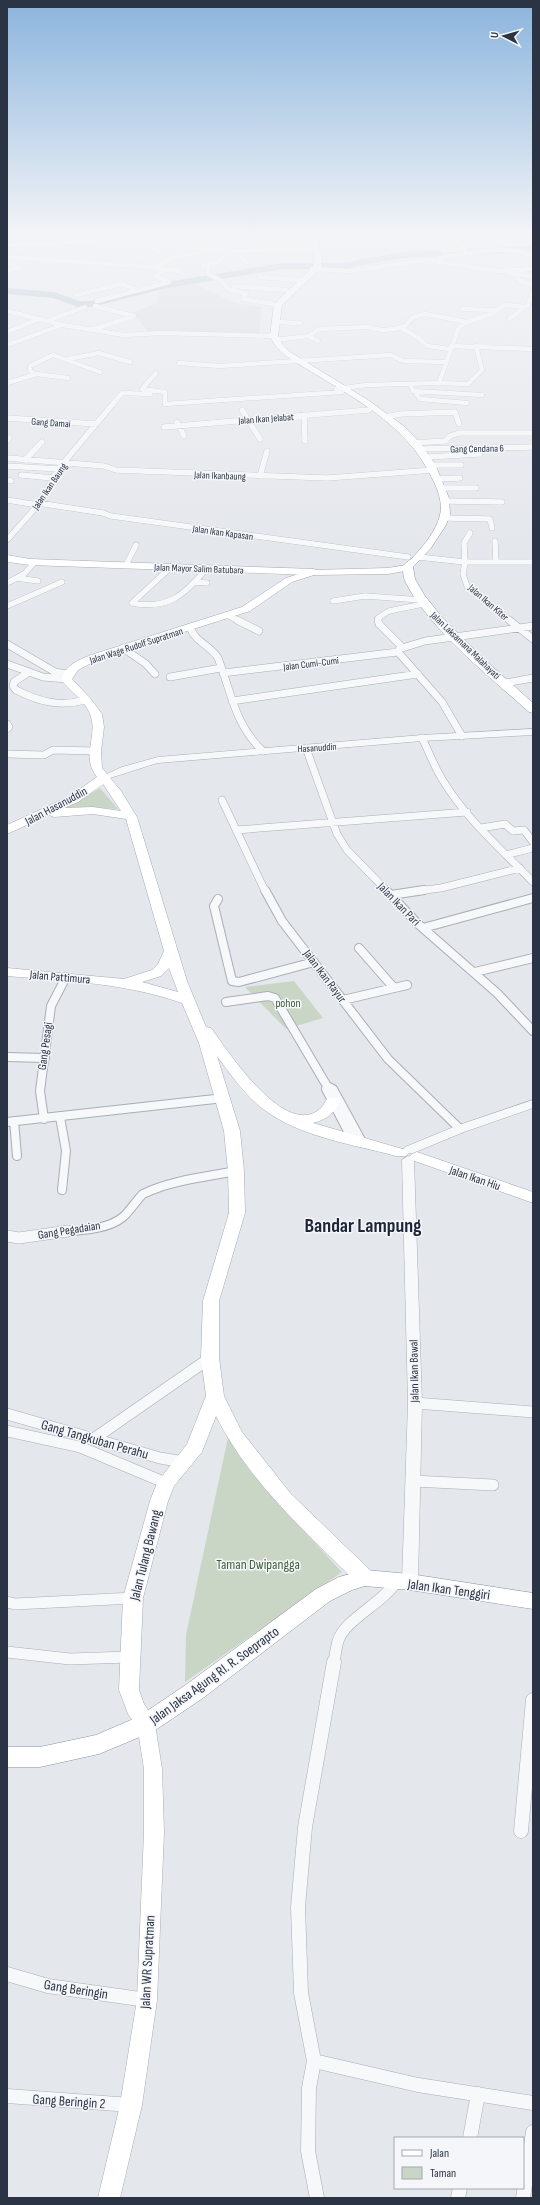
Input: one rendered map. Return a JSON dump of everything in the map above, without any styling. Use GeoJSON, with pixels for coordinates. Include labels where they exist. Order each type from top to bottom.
{"type":"FeatureCollection","features":[{"type":"Feature","properties":{"kind":"highway"},"geometry":{"type":"LineString","coordinates":[[273,339],[278,346],[298,362],[339,390],[385,417],[417,446],[432,468],[446,501],[447,511],[445,518],[414,564],[407,567]]}},
{"type":"Feature","properties":{"kind":"highway"},"geometry":{"type":"LineString","coordinates":[[366,407],[400,434],[432,468],[439,501],[439,511],[436,522],[407,567]]}},
{"type":"Feature","properties":{"kind":"highway","name":"Jalan Laksamana Malahayati"},"geometry":{"type":"LineString","coordinates":[[407,567],[422,602],[455,636],[533,709]]}},
{"type":"Feature","properties":{"kind":"highway","name":"Jalan Ikan Tenggiri"},"geometry":{"type":"LineString","coordinates":[[365,1578],[533,1601]]}},
{"type":"Feature","properties":{"kind":"highway","name":"Jalan Jaksa Agung RI. R. Soeprapto"},"geometry":{"type":"LineString","coordinates":[[7,1757],[40,1757],[92,1745],[146,1724],[195,1692],[323,1595],[346,1584],[365,1578]]}},
{"type":"Feature","properties":{"kind":"main road","name":"Jalan Mayor Salim Batubara"},"geometry":{"type":"LineString","coordinates":[[8,560],[314,572],[388,572],[407,567]]}},
{"type":"Feature","properties":{"kind":"main road"},"geometry":{"type":"LineString","coordinates":[[282,571],[288,574],[288,580]]}},
{"type":"Feature","properties":{"kind":"main road","name":"Jalan Wage Rudolf Supratman"},"geometry":{"type":"LineString","coordinates":[[67,676],[82,662],[249,607],[288,580],[314,572]]}},
{"type":"Feature","properties":{"kind":"main road"},"geometry":{"type":"LineString","coordinates":[[67,676],[96,714],[98,727],[95,751],[96,768],[117,794],[132,817],[180,981],[187,1000],[198,1021],[224,1098],[232,1131],[236,1171],[237,1213],[229,1245],[211,1301],[210,1358],[215,1396],[235,1436],[284,1499],[365,1578]]}},
{"type":"Feature","properties":{"kind":"main road","name":"Jalan Hasanuddin"},"geometry":{"type":"LineString","coordinates":[[9,828],[44,815],[74,799],[103,778]]}},
{"type":"Feature","properties":{"kind":"main road"},"geometry":{"type":"LineString","coordinates":[[44,815],[103,810],[132,817]]}},
{"type":"Feature","properties":{"kind":"main road","name":"Jalan Pattimura"},"geometry":{"type":"LineString","coordinates":[[113,981],[141,979],[164,969],[171,951]]}},
{"type":"Feature","properties":{"kind":"main road","name":"Jalan Pattimura"},"geometry":{"type":"LineString","coordinates":[[7,972],[113,981],[156,988],[187,1000]]}},
{"type":"Feature","properties":{"kind":"main road"},"geometry":{"type":"LineString","coordinates":[[156,988],[159,979],[164,978],[180,981]]}},
{"type":"Feature","properties":{"kind":"main road"},"geometry":{"type":"LineString","coordinates":[[198,1021],[250,1086],[268,1105],[284,1116],[306,1126],[410,1154]]}},
{"type":"Feature","properties":{"kind":"main road"},"geometry":{"type":"LineString","coordinates":[[284,1116],[306,1119],[318,1116],[326,1112],[333,1101]]}},
{"type":"Feature","properties":{"kind":"main road","name":"Jalan Ikan Hiu"},"geometry":{"type":"LineString","coordinates":[[410,1154],[533,1198]]}},
{"type":"Feature","properties":{"kind":"main road","name":"Jalan Tulang Bawang"},"geometry":{"type":"LineString","coordinates":[[146,1724],[131,1701],[129,1690],[129,1657],[133,1598],[152,1523],[166,1483],[195,1447],[215,1396]]}},
{"type":"Feature","properties":{"kind":"main road","name":"Jalan WR Supratman"},"geometry":{"type":"LineString","coordinates":[[109,2198],[131,2105],[147,2000],[154,1832],[153,1769],[146,1724]]}},
{"type":"Feature","properties":{"kind":"street"},"geometry":{"type":"LineString","coordinates":[[7,345],[24,339]]}},
{"type":"Feature","properties":{"kind":"street"},"geometry":{"type":"LineString","coordinates":[[313,339],[318,342]]}},
{"type":"Feature","properties":{"kind":"street"},"geometry":{"type":"LineString","coordinates":[[420,339],[427,346],[450,348],[476,346],[533,349]]}},
{"type":"Feature","properties":{"kind":"street"},"geometry":{"type":"LineString","coordinates":[[439,383],[454,339]]}},
{"type":"Feature","properties":{"kind":"street"},"geometry":{"type":"LineString","coordinates":[[156,373],[142,388],[148,389],[147,391],[165,392],[165,404],[410,384],[468,384],[482,370],[476,346]]}},
{"type":"Feature","properties":{"kind":"street"},"geometry":{"type":"LineString","coordinates":[[68,359],[98,352],[130,362]]}},
{"type":"Feature","properties":{"kind":"street"},"geometry":{"type":"LineString","coordinates":[[34,374],[30,370],[30,366],[51,355],[59,355],[100,372]]}},
{"type":"Feature","properties":{"kind":"street"},"geometry":{"type":"LineString","coordinates":[[179,363],[220,366],[391,355],[403,361],[445,362]]}},
{"type":"Feature","properties":{"kind":"street"},"geometry":{"type":"LineString","coordinates":[[7,383],[34,374],[46,374],[68,378]]}},
{"type":"Feature","properties":{"kind":"street"},"geometry":{"type":"LineString","coordinates":[[410,384],[418,397],[428,400],[467,403]]}},
{"type":"Feature","properties":{"kind":"street"},"geometry":{"type":"LineString","coordinates":[[413,391],[482,395]]}},
{"type":"Feature","properties":{"kind":"street","name":"Jalan Ikan Baung"},"geometry":{"type":"LineString","coordinates":[[7,540],[10,533],[38,504],[59,469],[105,411],[122,393],[165,395]]}},
{"type":"Feature","properties":{"kind":"street","name":"Jalan Ikan Jelabat"},"geometry":{"type":"LineString","coordinates":[[164,426],[304,416],[366,407]]}},
{"type":"Feature","properties":{"kind":"street"},"geometry":{"type":"LineString","coordinates":[[242,410],[260,438]]}},
{"type":"Feature","properties":{"kind":"street"},"geometry":{"type":"LineString","coordinates":[[385,417],[401,414],[454,412],[459,424]]}},
{"type":"Feature","properties":{"kind":"street"},"geometry":{"type":"LineString","coordinates":[[304,416],[305,441]]}},
{"type":"Feature","properties":{"kind":"street","name":"Gang Damai"},"geometry":{"type":"LineString","coordinates":[[7,418],[96,424]]}},
{"type":"Feature","properties":{"kind":"street"},"geometry":{"type":"LineString","coordinates":[[178,424],[184,436]]}},
{"type":"Feature","properties":{"kind":"street"},"geometry":{"type":"LineString","coordinates":[[417,446],[445,441],[450,436],[459,433],[533,432]]}},
{"type":"Feature","properties":{"kind":"street"},"geometry":{"type":"LineString","coordinates":[[25,460],[42,442]]}},
{"type":"Feature","properties":{"kind":"street","name":"Gang Cendana 6"},"geometry":{"type":"LineString","coordinates":[[417,446],[533,447]]}},
{"type":"Feature","properties":{"kind":"street"},"geometry":{"type":"LineString","coordinates":[[260,476],[267,451]]}},
{"type":"Feature","properties":{"kind":"street"},"geometry":{"type":"LineString","coordinates":[[432,468],[522,452]]}},
{"type":"Feature","properties":{"kind":"street","name":"Jalan Ikanbaung"},"geometry":{"type":"LineString","coordinates":[[7,458],[104,466],[116,470],[260,476],[350,477],[432,468]]}},
{"type":"Feature","properties":{"kind":"street"},"geometry":{"type":"LineString","coordinates":[[432,468],[461,465]]}},
{"type":"Feature","properties":{"kind":"street"},"geometry":{"type":"LineString","coordinates":[[7,466],[59,469]]}},
{"type":"Feature","properties":{"kind":"street"},"geometry":{"type":"LineString","coordinates":[[432,468],[460,478]]}},
{"type":"Feature","properties":{"kind":"street"},"geometry":{"type":"LineString","coordinates":[[21,475],[53,478]]}},
{"type":"Feature","properties":{"kind":"street"},"geometry":{"type":"LineString","coordinates":[[441,488],[476,488]]}},
{"type":"Feature","properties":{"kind":"street","name":"Jalan Ikan Kapasan"},"geometry":{"type":"LineString","coordinates":[[7,500],[103,512],[111,516],[407,567]]}},
{"type":"Feature","properties":{"kind":"street"},"geometry":{"type":"LineString","coordinates":[[446,501],[502,502]]}},
{"type":"Feature","properties":{"kind":"street"},"geometry":{"type":"LineString","coordinates":[[445,518],[490,519],[492,528]]}},
{"type":"Feature","properties":{"kind":"street","name":"Jalan Ikan Kiter"},"geometry":{"type":"LineString","coordinates":[[470,534],[464,543],[465,562],[463,574],[468,586],[533,639]]}},
{"type":"Feature","properties":{"kind":"street"},"geometry":{"type":"LineString","coordinates":[[495,541],[496,562]]}},
{"type":"Feature","properties":{"kind":"street"},"geometry":{"type":"LineString","coordinates":[[126,565],[136,545]]}},
{"type":"Feature","properties":{"kind":"street"},"geometry":{"type":"LineString","coordinates":[[418,557],[465,562],[533,562]]}},
{"type":"Feature","properties":{"kind":"street"},"geometry":{"type":"LineString","coordinates":[[9,582],[24,574],[35,562]]}},
{"type":"Feature","properties":{"kind":"street"},"geometry":{"type":"LineString","coordinates":[[171,567],[132,603],[151,607],[175,600],[195,582],[207,568]]}},
{"type":"Feature","properties":{"kind":"street"},"geometry":{"type":"LineString","coordinates":[[17,578],[38,581]]}},
{"type":"Feature","properties":{"kind":"street"},"geometry":{"type":"LineString","coordinates":[[7,606],[62,582]]}},
{"type":"Feature","properties":{"kind":"street"},"geometry":{"type":"LineString","coordinates":[[195,582],[207,583]]}},
{"type":"Feature","properties":{"kind":"street"},"geometry":{"type":"LineString","coordinates":[[333,601],[365,596],[422,602]]}},
{"type":"Feature","properties":{"kind":"street"},"geometry":{"type":"LineString","coordinates":[[422,602],[389,611],[378,618],[379,624],[442,702],[462,736]]}},
{"type":"Feature","properties":{"kind":"street"},"geometry":{"type":"LineString","coordinates":[[227,615],[259,631]]}},
{"type":"Feature","properties":{"kind":"street","name":"Jalan Cumi-Cumi"},"geometry":{"type":"LineString","coordinates":[[170,677],[400,649],[455,636],[533,626]]}},
{"type":"Feature","properties":{"kind":"street"},"geometry":{"type":"LineString","coordinates":[[190,627],[191,633],[213,650],[232,701],[248,736],[263,751]]}},
{"type":"Feature","properties":{"kind":"street"},"geometry":{"type":"LineString","coordinates":[[7,644],[55,672],[67,676]]}},
{"type":"Feature","properties":{"kind":"street"},"geometry":{"type":"LineString","coordinates":[[123,648],[146,664],[155,674]]}},
{"type":"Feature","properties":{"kind":"street"},"geometry":{"type":"LineString","coordinates":[[7,664],[47,678],[67,676]]}},
{"type":"Feature","properties":{"kind":"street"},"geometry":{"type":"LineString","coordinates":[[29,672],[14,682],[14,687],[50,705],[71,704],[86,700]]}},
{"type":"Feature","properties":{"kind":"street"},"geometry":{"type":"LineString","coordinates":[[232,701],[418,674]]}},
{"type":"Feature","properties":{"kind":"street"},"geometry":{"type":"LineString","coordinates":[[505,683],[533,678]]}},
{"type":"Feature","properties":{"kind":"street"},"geometry":{"type":"LineString","coordinates":[[7,724],[9,727],[7,729]]}},
{"type":"Feature","properties":{"kind":"street","name":"Hasanuddin"},"geometry":{"type":"LineString","coordinates":[[103,778],[126,769],[158,760],[422,738],[533,732]]}},
{"type":"Feature","properties":{"kind":"street"},"geometry":{"type":"LineString","coordinates":[[422,738],[441,780],[480,828],[533,882]]}},
{"type":"Feature","properties":{"kind":"street","name":"Jalan Ikan Pari"},"geometry":{"type":"LineString","coordinates":[[306,748],[332,823],[347,850],[423,928],[475,972],[533,1031]]}},
{"type":"Feature","properties":{"kind":"street"},"geometry":{"type":"LineString","coordinates":[[7,754],[44,755],[53,750],[95,751]]}},
{"type":"Feature","properties":{"kind":"street","name":"Jalan Ikan Rayur"},"geometry":{"type":"LineString","coordinates":[[222,800],[266,893],[282,920],[388,1059],[460,1129]]}},
{"type":"Feature","properties":{"kind":"street"},"geometry":{"type":"LineString","coordinates":[[236,830],[467,812]]}},
{"type":"Feature","properties":{"kind":"street"},"geometry":{"type":"LineString","coordinates":[[480,828],[505,824],[513,831],[524,830],[533,842]]}},
{"type":"Feature","properties":{"kind":"street"},"geometry":{"type":"LineString","coordinates":[[506,855],[533,848]]}},
{"type":"Feature","properties":{"kind":"street"},"geometry":{"type":"LineString","coordinates":[[391,894],[441,888],[520,868]]}},
{"type":"Feature","properties":{"kind":"street"},"geometry":{"type":"LineString","coordinates":[[423,928],[533,898]]}},
{"type":"Feature","properties":{"kind":"street"},"geometry":{"type":"LineString","coordinates":[[218,899],[214,906],[232,981],[239,982],[314,962]]}},
{"type":"Feature","properties":{"kind":"street"},"geometry":{"type":"LineString","coordinates":[[358,948],[394,988]]}},
{"type":"Feature","properties":{"kind":"street"},"geometry":{"type":"LineString","coordinates":[[475,972],[532,959]]}},
{"type":"Feature","properties":{"kind":"street","name":"Gang Pesagi"},"geometry":{"type":"LineString","coordinates":[[44,1119],[40,1091],[51,1006],[66,977]]}},
{"type":"Feature","properties":{"kind":"street"},"geometry":{"type":"LineString","coordinates":[[343,1000],[408,984]]}},
{"type":"Feature","properties":{"kind":"street"},"geometry":{"type":"LineString","coordinates":[[226,1002],[268,996],[275,998],[327,1086],[326,1090],[357,1140]]}},
{"type":"Feature","properties":{"kind":"street"},"geometry":{"type":"LineString","coordinates":[[7,1057],[45,1058]]}},
{"type":"Feature","properties":{"kind":"street"},"geometry":{"type":"LineString","coordinates":[[327,1086],[333,1089],[357,1140]]}},
{"type":"Feature","properties":{"kind":"street"},"geometry":{"type":"LineString","coordinates":[[17,1156],[11,1121],[44,1119],[224,1098]]}},
{"type":"Feature","properties":{"kind":"street"},"geometry":{"type":"LineString","coordinates":[[410,1154],[460,1129],[533,1104]]}},
{"type":"Feature","properties":{"kind":"street"},"geometry":{"type":"LineString","coordinates":[[410,1154],[533,1112]]}},
{"type":"Feature","properties":{"kind":"street"},"geometry":{"type":"LineString","coordinates":[[60,1117],[66,1151],[62,1190]]}},
{"type":"Feature","properties":{"kind":"street","name":"Jalan Ikan Bawal"},"geometry":{"type":"LineString","coordinates":[[403,1582],[412,1481],[415,1403],[410,1154]]}},
{"type":"Feature","properties":{"kind":"street","name":"Gang Pegadaian"},"geometry":{"type":"LineString","coordinates":[[7,1236],[19,1238],[102,1226],[120,1219],[133,1208],[142,1195],[170,1185],[236,1171]]}},
{"type":"Feature","properties":{"kind":"street"},"geometry":{"type":"LineString","coordinates":[[95,1438],[210,1358]]}},
{"type":"Feature","properties":{"kind":"street"},"geometry":{"type":"LineString","coordinates":[[415,1403],[533,1412]]}},
{"type":"Feature","properties":{"kind":"street","name":"Gang Tangkuban Perahu"},"geometry":{"type":"LineString","coordinates":[[7,1414],[95,1438],[160,1458],[184,1462]]}},
{"type":"Feature","properties":{"kind":"street"},"geometry":{"type":"LineString","coordinates":[[7,1431],[80,1446],[166,1483]]}},
{"type":"Feature","properties":{"kind":"street"},"geometry":{"type":"LineString","coordinates":[[412,1481],[493,1485]]}},
{"type":"Feature","properties":{"kind":"street"},"geometry":{"type":"LineString","coordinates":[[317,2198],[308,2151],[309,2088],[314,2061],[302,1993],[298,1907],[306,1827],[335,1650],[341,1632],[347,1625],[388,1596],[403,1582]]}},
{"type":"Feature","properties":{"kind":"street"},"geometry":{"type":"LineString","coordinates":[[7,1602],[15,1604],[133,1598]]}},
{"type":"Feature","properties":{"kind":"street"},"geometry":{"type":"LineString","coordinates":[[7,1652],[70,1659],[129,1657]]}},
{"type":"Feature","properties":{"kind":"street"},"geometry":{"type":"LineString","coordinates":[[521,1831],[533,1700]]}},
{"type":"Feature","properties":{"kind":"street","name":"Gang Beringin"},"geometry":{"type":"LineString","coordinates":[[7,1974],[48,1986],[147,2000]]}},
{"type":"Feature","properties":{"kind":"street"},"geometry":{"type":"LineString","coordinates":[[314,2061],[418,2085],[533,2103]]}},
{"type":"Feature","properties":{"kind":"street"},"geometry":{"type":"LineString","coordinates":[[470,2137],[478,2094]]}},
{"type":"Feature","properties":{"kind":"street","name":"Gang Beringin 2"},"geometry":{"type":"LineString","coordinates":[[7,2096],[131,2105]]}},
{"type":"Feature","properties":{"kind":"street"},"geometry":{"type":"LineString","coordinates":[[523,2198],[533,2132]]}},
{"type":"Feature","properties":{"kind":"green space"},"geometry":{"type":"Polygon","coordinates":[[[100,788],[118,809],[88,807],[60,811],[100,788]]]}},
{"type":"Feature","properties":{"kind":"green space","name":"pohon"},"geometry":{"type":"Polygon","coordinates":[[[294,981],[323,1018],[286,1029],[245,987],[294,981]]]}},
{"type":"Feature","properties":{"kind":"green space","name":"Taman Dwipangga"},"geometry":{"type":"Polygon","coordinates":[[[229,1433],[275,1500],[342,1572],[185,1682],[186,1635],[229,1433]]]}},
{"type":"Feature","properties":{"kind":"district","name":"Bandar Lampung"},"geometry":{"type":"Point","coordinates":[363,1225]}}]}
